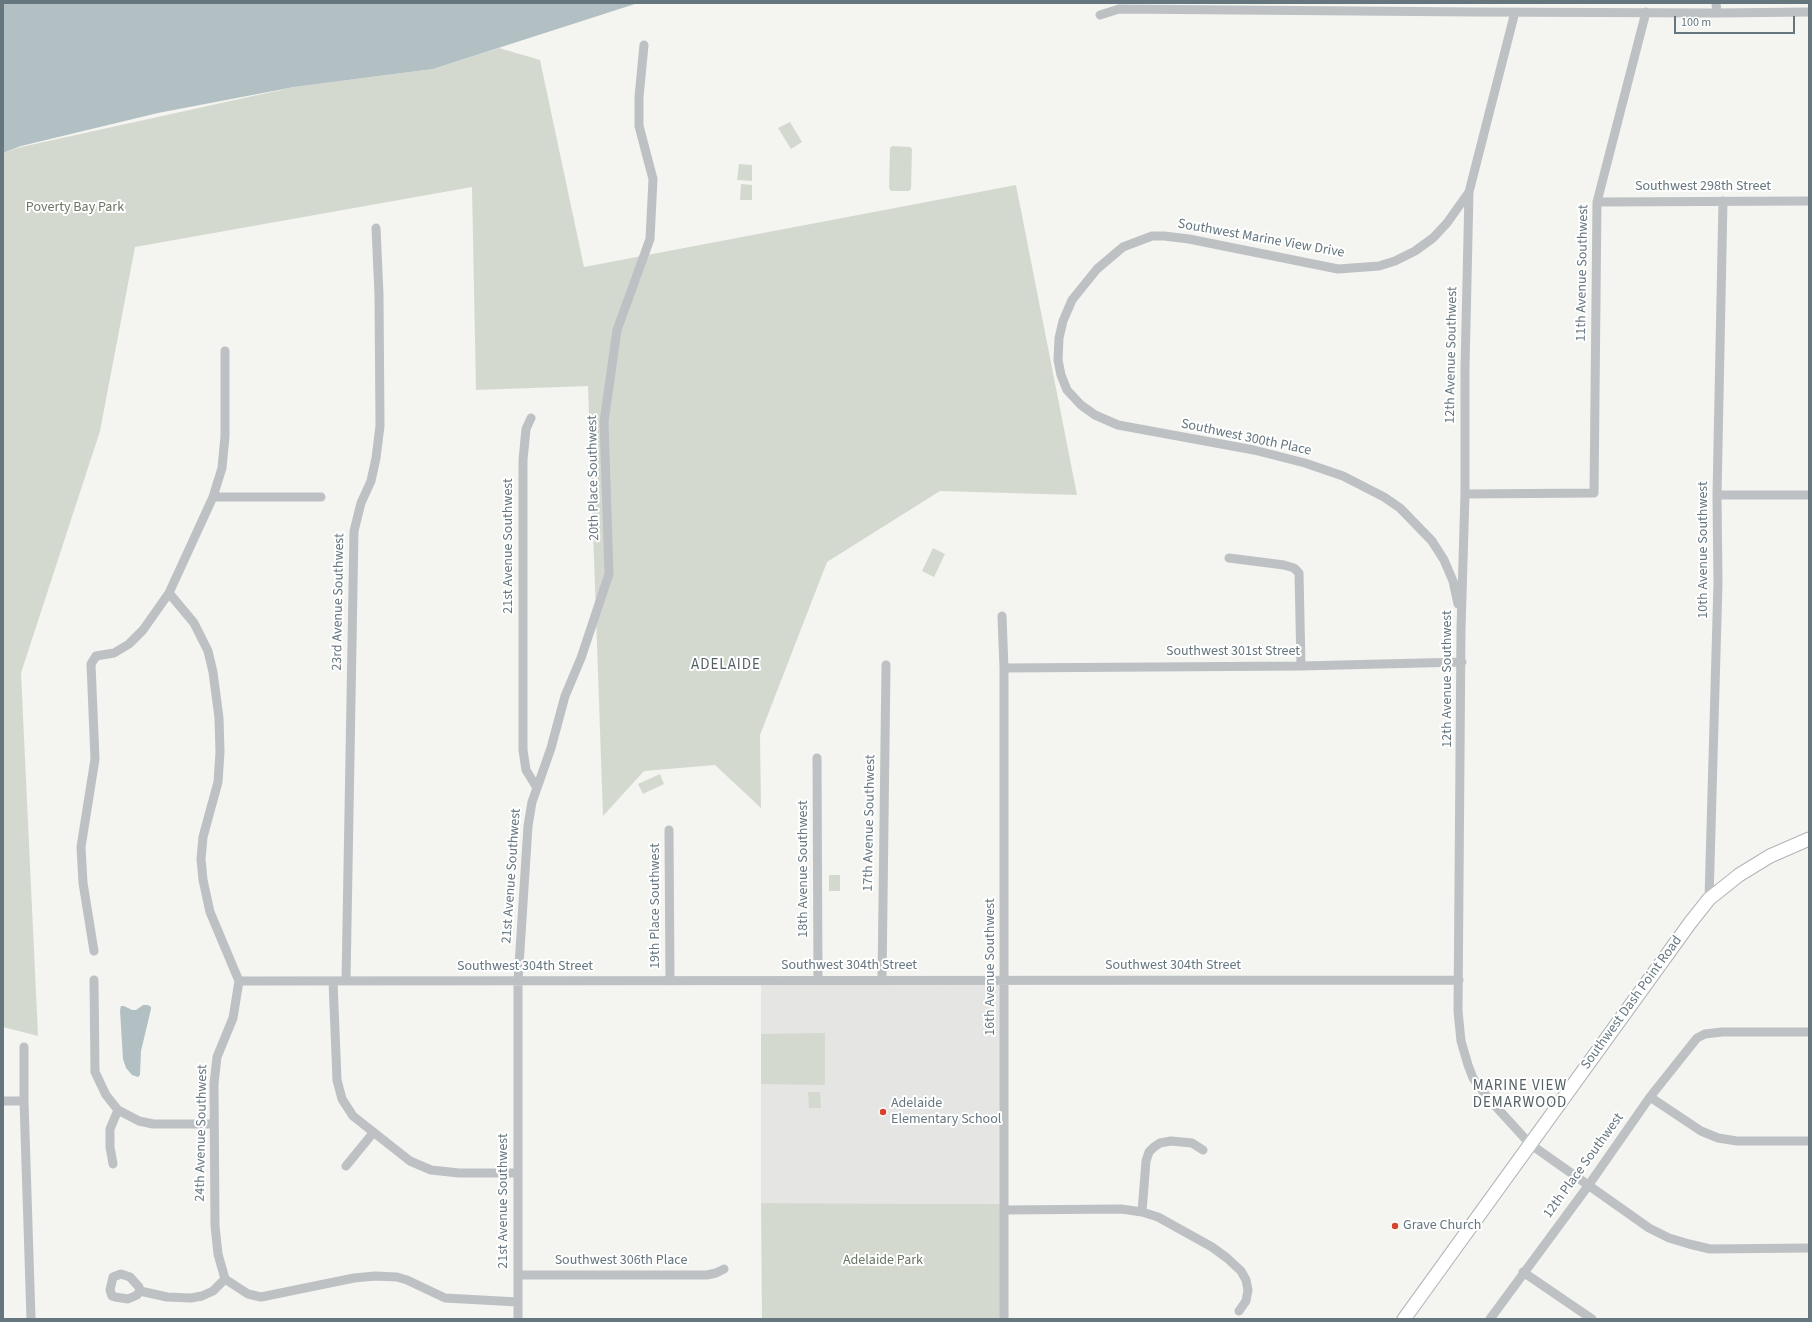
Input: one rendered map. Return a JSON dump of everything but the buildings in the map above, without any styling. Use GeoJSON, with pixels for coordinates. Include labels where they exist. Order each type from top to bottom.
{"type":"FeatureCollection","features":[{"type":"Feature","properties":{"kind":"main road","name":"Southwest Dash Point Road"},"geometry":{"type":"LineString","coordinates":[[1404,1319],[1690,923],[1709,899],[1738,875],[1770,856],[1809,839]]}},
{"type":"Feature","properties":{"kind":"street"},"geometry":{"type":"LineString","coordinates":[[1716,3],[1717,13]]}},
{"type":"Feature","properties":{"kind":"street"},"geometry":{"type":"LineString","coordinates":[[1100,15],[1119,9],[1474,8],[1515,12],[1809,12]]}},
{"type":"Feature","properties":{"kind":"street","name":"Southwest Marine View Drive"},"geometry":{"type":"LineString","coordinates":[[1063,321],[1072,300],[1097,269],[1123,247],[1152,236],[1175,237],[1338,269],[1379,266],[1395,261],[1415,251],[1432,238],[1447,223],[1469,192],[1515,12]]}},
{"type":"Feature","properties":{"kind":"street","name":"11th Avenue Southwest"},"geometry":{"type":"LineString","coordinates":[[1466,494],[1594,493],[1597,202],[1646,12]]}},
{"type":"Feature","properties":{"kind":"street","name":"20th Place Southwest"},"geometry":{"type":"LineString","coordinates":[[537,788],[552,748],[565,696],[581,658],[607,585],[609,574],[604,422],[617,330],[650,239],[653,179],[639,126],[639,97],[644,45]]}},
{"type":"Feature","properties":{"kind":"street","name":"12th Avenue Southwest"},"geometry":{"type":"LineString","coordinates":[[1469,192],[1465,368],[1466,494],[1461,629],[1459,1030],[1470,1071],[1488,1098],[1530,1144],[1649,1228],[1669,1238],[1710,1249],[1809,1248]]}},
{"type":"Feature","properties":{"kind":"street","name":"10th Avenue Southwest"},"geometry":{"type":"LineString","coordinates":[[1709,899],[1718,583],[1723,201]]}},
{"type":"Feature","properties":{"kind":"street","name":"Southwest 298th Street"},"geometry":{"type":"LineString","coordinates":[[1597,202],[1809,201]]}},
{"type":"Feature","properties":{"kind":"street","name":"23rd Avenue Southwest"},"geometry":{"type":"LineString","coordinates":[[346,981],[354,531],[361,502],[371,481],[376,458],[380,426],[379,295],[376,228]]}},
{"type":"Feature","properties":{"kind":"street","name":"Southwest 300th Place"},"geometry":{"type":"LineString","coordinates":[[1063,321],[1059,338],[1058,360],[1061,375],[1067,390],[1081,405],[1094,415],[1118,426],[1254,450],[1305,463],[1343,476],[1384,497],[1400,508],[1432,541],[1444,560],[1458,598],[1461,629]]}},
{"type":"Feature","properties":{"kind":"street"},"geometry":{"type":"LineString","coordinates":[[94,951],[83,883],[81,847],[95,759],[91,675],[92,661],[96,656],[114,653],[129,644],[150,621],[169,593],[213,496],[220,475],[224,453],[225,351]]}},
{"type":"Feature","properties":{"kind":"street","name":"21st Avenue Southwest"},"geometry":{"type":"LineString","coordinates":[[518,1319],[518,981],[528,826],[532,802],[537,788],[526,770],[523,750],[523,460],[526,429],[532,418]]}},
{"type":"Feature","properties":{"kind":"street"},"geometry":{"type":"LineString","coordinates":[[1718,495],[1809,495]]}},
{"type":"Feature","properties":{"kind":"street"},"geometry":{"type":"LineString","coordinates":[[213,496],[321,496]]}},
{"type":"Feature","properties":{"kind":"street"},"geometry":{"type":"LineString","coordinates":[[1229,558],[1284,565],[1294,568],[1299,573],[1301,666]]}},
{"type":"Feature","properties":{"kind":"street"},"geometry":{"type":"LineString","coordinates":[[169,593],[194,623],[203,639],[208,651],[213,672],[219,718],[219,768],[216,792],[203,837],[202,867],[210,912],[239,981]]}},
{"type":"Feature","properties":{"kind":"street","name":"16th Avenue Southwest"},"geometry":{"type":"LineString","coordinates":[[1002,616],[1004,668],[1005,980],[1004,1319]]}},
{"type":"Feature","properties":{"kind":"street","name":"Southwest 301st Street"},"geometry":{"type":"LineString","coordinates":[[1004,668],[1301,666],[1462,662]]}},
{"type":"Feature","properties":{"kind":"street","name":"17th Avenue Southwest"},"geometry":{"type":"LineString","coordinates":[[882,980],[886,665]]}},
{"type":"Feature","properties":{"kind":"street","name":"18th Avenue Southwest"},"geometry":{"type":"LineString","coordinates":[[817,758],[818,980]]}},
{"type":"Feature","properties":{"kind":"street","name":"19th Place Southwest"},"geometry":{"type":"LineString","coordinates":[[670,830],[670,981]]}},
{"type":"Feature","properties":{"kind":"street"},"geometry":{"type":"LineString","coordinates":[[94,980],[95,1072],[106,1095],[118,1110],[139,1121],[153,1124],[214,1124]]}},
{"type":"Feature","properties":{"kind":"street","name":"Southwest 304th Street"},"geometry":{"type":"LineString","coordinates":[[239,981],[1459,980]]}},
{"type":"Feature","properties":{"kind":"street","name":"24th Avenue Southwest"},"geometry":{"type":"LineString","coordinates":[[225,1279],[218,1254],[215,1226],[214,1124],[216,1064],[219,1051],[233,1018],[239,981]]}},
{"type":"Feature","properties":{"kind":"street"},"geometry":{"type":"LineString","coordinates":[[333,981],[336,1071],[338,1088],[343,1103],[353,1116],[410,1161],[431,1170],[459,1173],[518,1173]]}},
{"type":"Feature","properties":{"kind":"street","name":"12th Place Southwest"},"geometry":{"type":"LineString","coordinates":[[1490,1319],[1523,1272],[1588,1186],[1650,1097],[1697,1038],[1705,1034],[1722,1032],[1809,1032]]}},
{"type":"Feature","properties":{"kind":"street"},"geometry":{"type":"LineString","coordinates":[[24,1047],[24,1101],[31,1319]]}},
{"type":"Feature","properties":{"kind":"street"},"geometry":{"type":"LineString","coordinates":[[1650,1097],[1701,1131],[1718,1138],[1737,1141],[1809,1140]]}},
{"type":"Feature","properties":{"kind":"street"},"geometry":{"type":"LineString","coordinates":[[3,1101],[24,1101]]}},
{"type":"Feature","properties":{"kind":"street"},"geometry":{"type":"LineString","coordinates":[[113,1164],[110,1148],[110,1129],[118,1110]]}},
{"type":"Feature","properties":{"kind":"street"},"geometry":{"type":"LineString","coordinates":[[346,1166],[373,1133]]}},
{"type":"Feature","properties":{"kind":"street"},"geometry":{"type":"LineString","coordinates":[[1142,1212],[1145,1172],[1149,1152],[1156,1144],[1171,1141],[1192,1143],[1203,1150]]}},
{"type":"Feature","properties":{"kind":"street"},"geometry":{"type":"LineString","coordinates":[[1005,1210],[1121,1209],[1142,1212],[1172,1224],[1212,1247],[1235,1265],[1245,1277],[1248,1286],[1246,1302],[1239,1311]]}},
{"type":"Feature","properties":{"kind":"street","name":"Southwest 306th Place"},"geometry":{"type":"LineString","coordinates":[[518,1275],[707,1275],[724,1269]]}},
{"type":"Feature","properties":{"kind":"street"},"geometry":{"type":"LineString","coordinates":[[1523,1272],[1592,1319]]}},
{"type":"Feature","properties":{"kind":"street"},"geometry":{"type":"LineString","coordinates":[[140,1291],[167,1297],[191,1298],[202,1296],[214,1291],[225,1279],[248,1294],[261,1297],[354,1278],[376,1276],[397,1277],[407,1280],[445,1298],[518,1302]]}},
{"type":"Feature","properties":{"kind":"shaded area"},"geometry":{"type":"Polygon","coordinates":[[[3,3],[638,3],[433,69],[294,87],[158,113],[21,146],[3,153],[3,3]]]}},
{"type":"Feature","properties":{"kind":"shaded area","name":"Adelaide Elementary School"},"geometry":{"type":"Polygon","coordinates":[[[761,980],[1005,980],[1005,1204],[761,1203],[761,980]]]}},
{"type":"Feature","properties":{"kind":"shaded area"},"geometry":{"type":"Polygon","coordinates":[[[143,1005],[148,1005],[151,1009],[141,1051],[140,1075],[138,1077],[132,1075],[126,1068],[123,1059],[120,1010],[121,1006],[136,1010],[143,1005]]]}},
{"type":"Feature","properties":{"kind":"green space","name":"Poverty Bay Park"},"geometry":{"type":"Polygon","coordinates":[[[499,48],[540,60],[584,267],[1016,185],[1077,495],[940,491],[827,562],[760,735],[761,808],[715,765],[644,771],[603,816],[588,386],[476,390],[472,187],[135,247],[100,431],[21,673],[38,1036],[3,1027],[3,153],[21,147],[294,87],[433,69],[499,48]]]}},
{"type":"Feature","properties":{"kind":"green space"},"geometry":{"type":"Polygon","coordinates":[[[790,122],[802,142],[791,149],[778,128],[790,122]]]}},
{"type":"Feature","properties":{"kind":"green space"},"geometry":{"type":"Polygon","coordinates":[[[892,146],[910,147],[912,149],[911,189],[909,191],[891,191],[889,188],[890,148],[892,146]]]}},
{"type":"Feature","properties":{"kind":"green space"},"geometry":{"type":"Polygon","coordinates":[[[739,164],[752,165],[752,181],[737,180],[739,164]]]}},
{"type":"Feature","properties":{"kind":"green space"},"geometry":{"type":"Polygon","coordinates":[[[741,184],[752,185],[752,200],[740,200],[741,184]]]}},
{"type":"Feature","properties":{"kind":"green space"},"geometry":{"type":"Polygon","coordinates":[[[933,548],[945,554],[934,577],[922,571],[933,548]]]}},
{"type":"Feature","properties":{"kind":"green space"},"geometry":{"type":"Polygon","coordinates":[[[660,774],[664,784],[643,794],[638,784],[660,774]]]}},
{"type":"Feature","properties":{"kind":"green space"},"geometry":{"type":"Polygon","coordinates":[[[829,875],[840,875],[840,891],[829,891],[829,875]]]}},
{"type":"Feature","properties":{"kind":"green space"},"geometry":{"type":"Polygon","coordinates":[[[825,1033],[825,1085],[761,1084],[761,1034],[825,1033]]]}},
{"type":"Feature","properties":{"kind":"green space"},"geometry":{"type":"Polygon","coordinates":[[[808,1092],[820,1092],[821,1108],[809,1108],[808,1092]]]}},
{"type":"Feature","properties":{"kind":"green space","name":"Adelaide Park"},"geometry":{"type":"Polygon","coordinates":[[[761,1203],[1005,1204],[1004,1319],[762,1319],[761,1203]]]}},
{"type":"Feature","properties":{"kind":"place","name":"Adelaide Elementary School"},"geometry":{"type":"Point","coordinates":[883,1112]}},
{"type":"Feature","properties":{"kind":"place","name":"Grave Church"},"geometry":{"type":"Point","coordinates":[1395,1226]}},
{"type":"Feature","properties":{"kind":"district","name":"ADELAIDE"},"geometry":{"type":"Point","coordinates":[726,666]}},
{"type":"Feature","properties":{"kind":"district","name":"MARINE VIEW DEMARWOOD"},"geometry":{"type":"Point","coordinates":[1520,1096]}}]}
